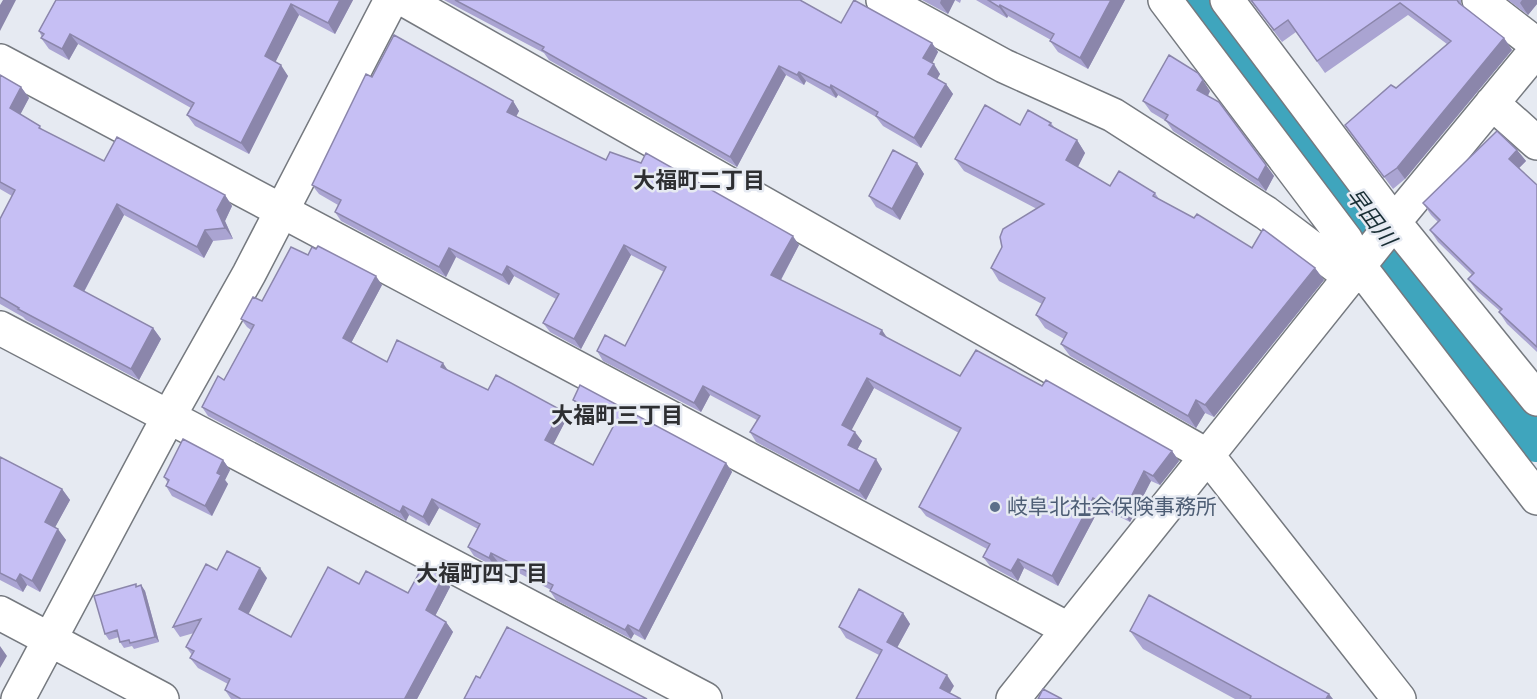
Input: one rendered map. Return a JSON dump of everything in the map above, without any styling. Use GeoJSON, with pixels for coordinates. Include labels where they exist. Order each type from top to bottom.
{"type":"FeatureCollection","features":[{"type":"Feature","properties":{"kind":"street"},"geometry":{"type":"LineString","coordinates":[[18,699],[168,418],[249,274],[391,0]]}},
{"type":"Feature","properties":{"kind":"street"},"geometry":{"type":"LineString","coordinates":[[405,0],[1208,456],[1399,699]]}},
{"type":"Feature","properties":{"kind":"street"},"geometry":{"type":"LineString","coordinates":[[883,0],[1004,66],[1113,115],[1266,213],[1361,266]]}},
{"type":"Feature","properties":{"kind":"street"},"geometry":{"type":"LineString","coordinates":[[1165,0],[1346,240],[1361,266],[1537,498]]}},
{"type":"Feature","properties":{"kind":"street"},"geometry":{"type":"LineString","coordinates":[[1227,0],[1393,224],[1537,399]]}},
{"type":"Feature","properties":{"kind":"street"},"geometry":{"type":"LineString","coordinates":[[1013,699],[1537,47],[1479,0]]}},
{"type":"Feature","properties":{"kind":"street"},"geometry":{"type":"LineString","coordinates":[[0,62],[1068,629]]}},
{"type":"Feature","properties":{"kind":"street"},"geometry":{"type":"LineString","coordinates":[[1492,103],[1537,143]]}},
{"type":"Feature","properties":{"kind":"street"},"geometry":{"type":"LineString","coordinates":[[0,328],[705,699]]}},
{"type":"Feature","properties":{"kind":"street"},"geometry":{"type":"LineString","coordinates":[[0,613],[162,699]]}},
{"type":"Feature","properties":{"kind":"building"},"geometry":{"type":"Polygon","coordinates":[[[56,0],[340,0],[328,23],[291,4],[265,56],[281,65],[241,143],[187,115],[194,103],[70,34],[62,49],[41,38],[44,34],[39,31],[56,0]]]}},
{"type":"Feature","properties":{"kind":"building"},"geometry":{"type":"Polygon","coordinates":[[[455,0],[800,0],[841,23],[854,0],[932,43],[923,58],[934,64],[928,74],[946,84],[914,138],[876,116],[878,112],[831,85],[830,88],[799,72],[797,75],[779,66],[730,157],[542,50],[544,47],[455,0]]]}},
{"type":"Feature","properties":{"kind":"building"},"geometry":{"type":"Polygon","coordinates":[[[988,0],[1111,0],[1080,58],[1050,41],[1054,34],[988,0]]]}},
{"type":"Feature","properties":{"kind":"building"},"geometry":{"type":"Polygon","coordinates":[[[1251,0],[1457,0],[1504,38],[1397,168],[1384,177],[1345,125],[1391,85],[1396,88],[1451,41],[1400,3],[1317,61],[1288,20],[1274,30],[1251,0]]]}},
{"type":"Feature","properties":{"kind":"building"},"geometry":{"type":"Polygon","coordinates":[[[394,35],[513,101],[507,112],[606,160],[610,152],[641,163],[646,153],[793,236],[771,275],[882,330],[880,334],[960,376],[976,350],[1042,386],[1046,380],[1172,451],[1153,476],[1144,471],[1123,513],[1093,498],[1052,576],[1018,559],[1011,571],[983,557],[990,544],[919,507],[961,428],[867,378],[842,425],[855,432],[848,445],[876,459],[859,491],[750,432],[760,416],[703,386],[694,403],[597,351],[605,335],[625,346],[666,267],[624,245],[574,339],[543,323],[559,294],[507,266],[502,275],[449,248],[439,267],[335,212],[341,200],[312,185],[366,74],[372,77],[394,35]]]}},
{"type":"Feature","properties":{"kind":"building"},"geometry":{"type":"Polygon","coordinates":[[[1169,55],[1198,73],[1203,80],[1197,90],[1219,102],[1266,165],[1258,180],[1165,120],[1168,115],[1143,101],[1169,55]]]}},
{"type":"Feature","properties":{"kind":"building"},"geometry":{"type":"Polygon","coordinates":[[[0,75],[21,87],[10,108],[40,126],[39,128],[104,161],[117,137],[225,195],[217,210],[225,228],[205,230],[197,247],[117,204],[74,286],[153,328],[131,369],[18,309],[0,297],[0,219],[15,190],[0,182],[0,75]]]}},
{"type":"Feature","properties":{"kind":"building"},"geometry":{"type":"Polygon","coordinates":[[[985,105],[1020,125],[1028,110],[1051,123],[1049,125],[1077,140],[1066,160],[1110,186],[1119,171],[1155,193],[1153,196],[1194,218],[1197,214],[1252,248],[1263,229],[1315,268],[1205,405],[1196,400],[1188,416],[1061,344],[1067,333],[1036,315],[1045,298],[991,268],[1002,247],[1000,237],[1003,229],[1044,204],[955,159],[985,105]]]}},
{"type":"Feature","properties":{"kind":"building"},"geometry":{"type":"Polygon","coordinates":[[[1497,131],[1517,150],[1509,159],[1537,185],[1537,347],[1499,312],[1502,309],[1468,279],[1474,273],[1430,230],[1440,220],[1423,203],[1497,131]]]}},
{"type":"Feature","properties":{"kind":"building"},"geometry":{"type":"Polygon","coordinates":[[[893,150],[917,163],[892,209],[869,196],[893,150]]]}},
{"type":"Feature","properties":{"kind":"building"},"geometry":{"type":"Polygon","coordinates":[[[318,246],[376,276],[343,338],[387,362],[397,340],[443,363],[441,367],[488,390],[496,375],[561,410],[545,440],[593,465],[615,423],[573,400],[580,385],[726,463],[639,631],[628,625],[625,630],[550,591],[553,585],[491,553],[489,558],[468,547],[480,524],[432,499],[423,517],[403,506],[400,512],[202,407],[218,376],[224,380],[254,325],[241,319],[253,297],[262,301],[291,247],[308,255],[312,247],[316,249],[318,246]]]}},
{"type":"Feature","properties":{"kind":"building"},"geometry":{"type":"Polygon","coordinates":[[[183,439],[223,460],[217,473],[221,475],[205,506],[166,486],[169,480],[164,477],[183,439]]]}},
{"type":"Feature","properties":{"kind":"building"},"geometry":{"type":"Polygon","coordinates":[[[0,457],[62,489],[45,522],[58,529],[32,581],[20,574],[16,581],[0,573],[0,457]]]}},
{"type":"Feature","properties":{"kind":"building"},"geometry":{"type":"Polygon","coordinates":[[[227,551],[260,568],[239,609],[291,637],[328,567],[359,584],[366,571],[408,593],[423,566],[443,577],[426,610],[446,622],[406,699],[241,699],[225,690],[230,679],[190,658],[194,651],[186,647],[201,619],[173,627],[206,564],[217,570],[227,551]]]}},
{"type":"Feature","properties":{"kind":"building"},"geometry":{"type":"Polygon","coordinates":[[[136,584],[136,587],[141,585],[155,637],[130,643],[129,640],[120,642],[117,630],[105,634],[94,596],[136,584]]]}},
{"type":"Feature","properties":{"kind":"building"},"geometry":{"type":"Polygon","coordinates":[[[859,589],[903,613],[887,642],[947,675],[940,688],[961,699],[856,699],[882,650],[839,627],[859,589]]]}},
{"type":"Feature","properties":{"kind":"building"},"geometry":{"type":"Polygon","coordinates":[[[1149,595],[1329,694],[1326,699],[1250,699],[1251,696],[1130,631],[1149,595]]]}},
{"type":"Feature","properties":{"kind":"building"},"geometry":{"type":"Polygon","coordinates":[[[507,627],[647,699],[464,699],[476,676],[480,678],[507,627]]]}},
{"type":"Feature","properties":{"kind":"building"},"geometry":{"type":"Polygon","coordinates":[[[1043,689],[1062,699],[1038,699],[1043,689]]]}},
{"type":"Feature","properties":{"kind":"waterway","name":"早田川"},"geometry":{"type":"LineString","coordinates":[[1205,0],[1537,434]]}},
{"type":"Feature","properties":{"kind":"place","name":"岐阜北社会保険事務所"},"geometry":{"type":"Point","coordinates":[995,507]}},
{"type":"Feature","properties":{"kind":"district","name":"大福町二丁目"},"geometry":{"type":"Point","coordinates":[699,180]}},
{"type":"Feature","properties":{"kind":"district","name":"大福町三丁目"},"geometry":{"type":"Point","coordinates":[617,415]}},
{"type":"Feature","properties":{"kind":"district","name":"大福町四丁目"},"geometry":{"type":"Point","coordinates":[482,573]}}]}
